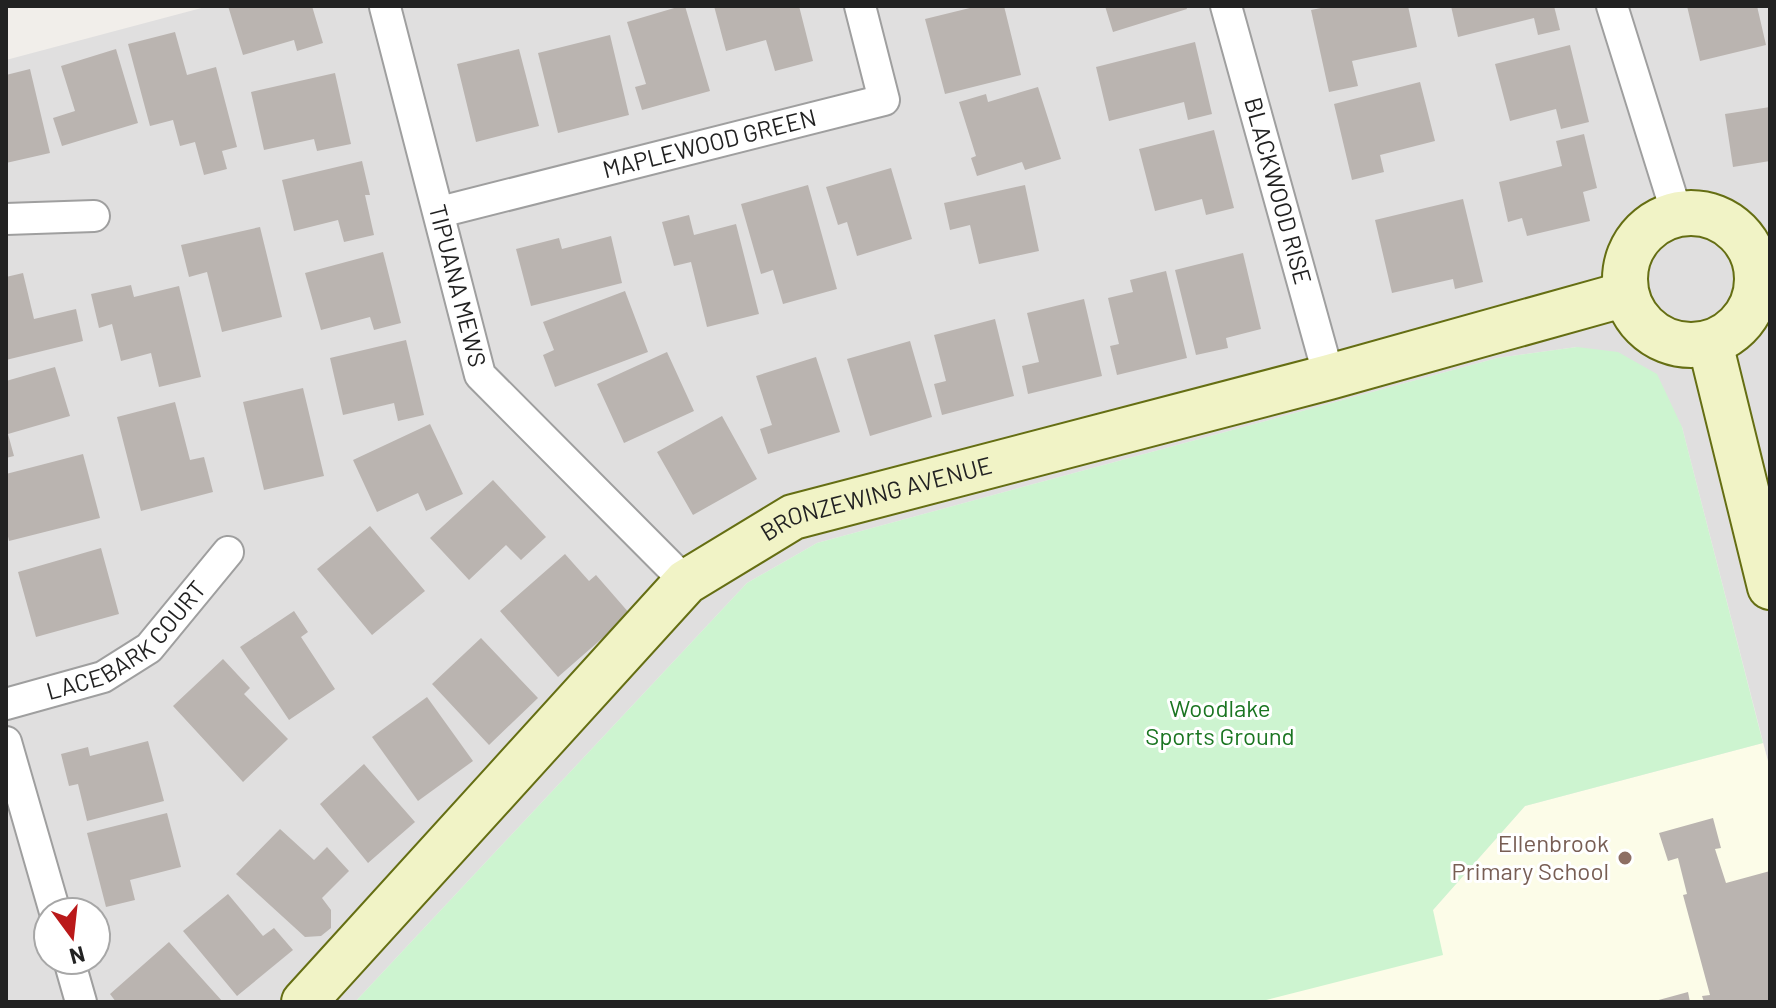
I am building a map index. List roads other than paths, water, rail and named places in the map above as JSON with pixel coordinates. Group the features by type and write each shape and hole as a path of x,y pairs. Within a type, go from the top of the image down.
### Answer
{"street":[{"name":"MAPLEWOOD GREEN","path":"440,212 884,100 860,6"},
{"name":"BLACKWOOD RISE","path":"1226,6 1329,377"},
{"path":"1612,6 1677,214"},
{"name":"TIPUANA MEWS","path":"385,7 480,375 686,582"},
{"path":"1699,213 1720,219 1738,232 1764,271 1751,307 1741,323 1727,335 1710,343 1688,346 1667,341 1649,331 1634,314 1626,294 1624,273 1630,253 1641,236 1657,222 1677,214 1699,213"},
{"path":"6,219 94,216"},
{"name":"BRONZEWING AVENUE","path":"304,1002 686,582 793,517 1329,377 1626,294"},
{"path":"1710,343 1770,587"},
{"name":"LACEBARK COURT","path":"6,704 103,677 149,648 228,552"},
{"path":"6,742 50,896"},
{"path":"74,976 81,1002"}],"place":[{"name":"Ellenbrook Primary School","path":"1625,858"}],"park label":[{"name":"Woodlake Sports Ground","path":"1220,723"}]}
